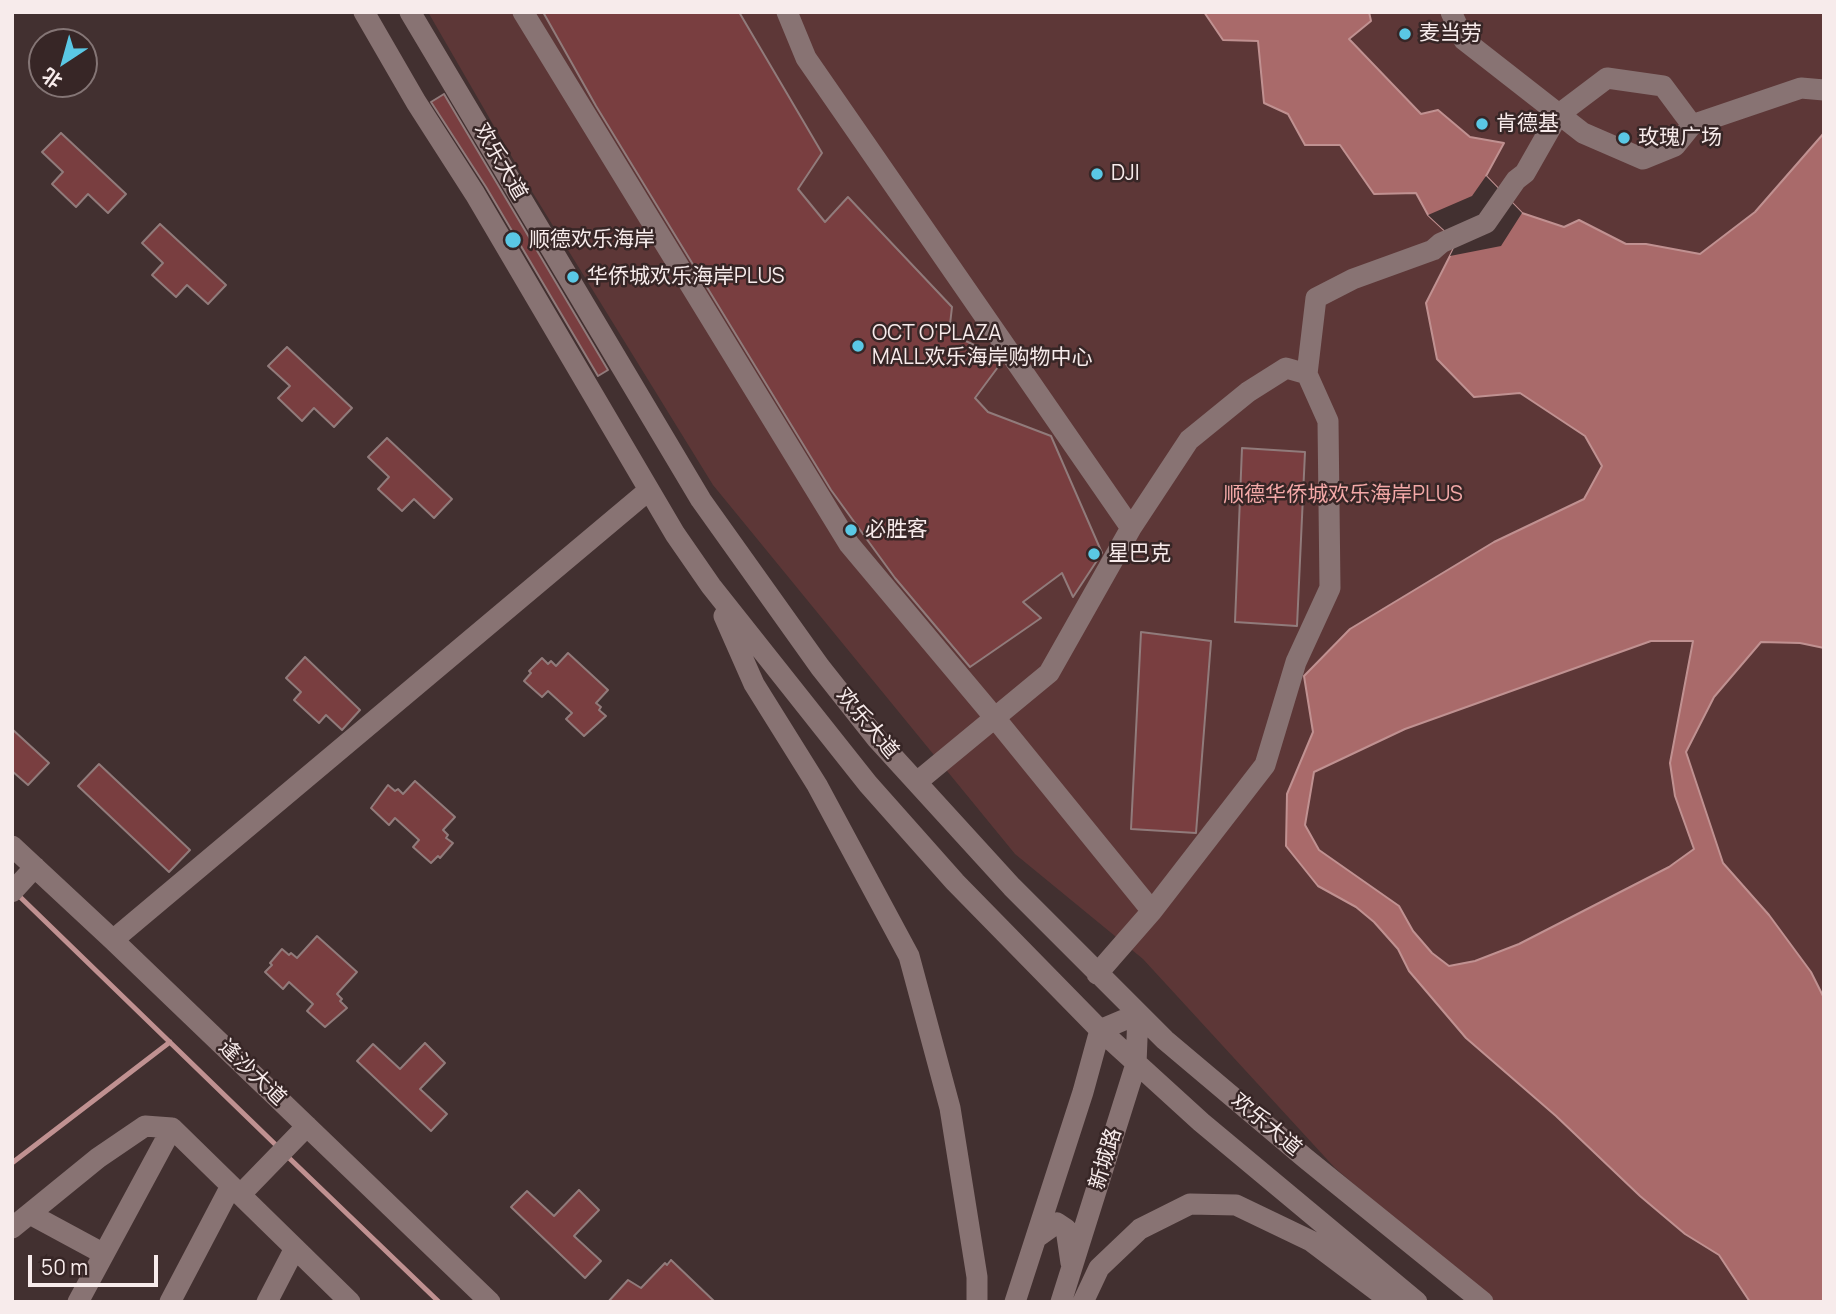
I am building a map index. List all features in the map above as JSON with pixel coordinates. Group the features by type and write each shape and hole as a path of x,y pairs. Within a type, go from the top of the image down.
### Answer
{"street":[{"name":"欢乐大道","path":"364,12 416,102 475,194 649,490 711,586 868,784 995,924 1136,1064 1417,1302"},
{"name":"欢乐大道","path":"410,12 701,500 820,667 877,739 1023,897 1138,1014 1293,1147 1483,1302"},
{"path":"523,12 849,544 1152,911"},
{"path":"787,12 806,58 1131,528"},
{"path":"1451,12 1464,40 1558,115 1583,133 1643,159 1675,146 1692,125 1801,88 1824,90"},
{"path":"1097,974 1152,911 1265,765 1296,662 1330,588 1328,421 1307,374 1316,298 1353,279 1433,250 1441,243 1486,223 1516,180 1525,173 1558,115 1607,78 1663,86 1692,125"},
{"path":"916,782 1049,673 1131,528 1189,440 1248,392 1286,368 1307,374"},
{"path":"113,940 649,490"},
{"path":"711,586 754,684 817,785 909,956 950,1108 977,1277 977,1302"},
{"name":"逢沙大道","path":"12,846 25,879 113,940 302,1131 490,1302"},
{"path":"995,924 1023,897"},
{"path":"1100,1030 1138,1014"},
{"name":"新城路","path":"1061,1302 1136,1064 1138,1014"},
{"name":"新城路","path":"1015,1302 1083,1092 1100,1030"},
{"path":"12,1228 98,1158 145,1126 172,1128 350,1302"},
{"path":"78,1302 172,1128"},
{"path":"170,1302 236,1190 261,1173 302,1131"},
{"path":"1270,1179 1293,1147"},
{"path":"1083,1302 1099,1269 1140,1229 1190,1204 1236,1205 1311,1241 1392,1302"},
{"path":"30,1214 104,1254"},
{"path":"1036,1238 1057,1223 1066,1229 1072,1269"},
{"path":"267,1302 295,1248"}],"green space":[{"name":"顺德华侨城欢乐海岸PLUS","path":"428,12 1824,12 1824,1302 1492,1302 1335,1168 1143,959 1015,854 713,485 531,190"}],"shaded area":[{"path":"1204,12 1369,12 1371,21 1349,39 1421,114 1438,110 1470,137 1504,143 1486,176 1522,213 1564,227 1579,220 1626,244 1646,244 1700,254 1755,212 1824,133 1824,648 1800,643 1761,642 1714,697 1686,752 1723,863 1769,915 1811,972 1824,998 1824,1302 1750,1302 1719,1255 1685,1234 1640,1196 1556,1116 1466,1038 1409,971 1398,949 1374,922 1356,907 1318,886 1286,846 1287,794 1313,732 1304,676 1350,629 1494,542 1584,499 1602,466 1585,436 1520,393 1474,397 1437,359 1426,303 1457,242 1428,215 1416,193 1374,194 1340,145 1305,145 1288,114 1264,103 1258,41 1223,40","holes":["1651,641 1693,641 1670,763 1675,796 1694,849 1669,867 1519,944 1475,961 1449,966 1432,953 1413,931 1399,906 1319,850 1305,825 1314,772 1405,729"]}],"pier":[{"path":"1486,176 1522,213 1501,246 1450,256 1457,242 1428,215 1472,196"}],"building":[{"name":"OCT O'PLAZA MALL欢乐海岸购物中心","path":"543,12 739,12 822,153 798,189 825,222 848,197 952,307 949,333 995,355 1001,363 975,398 988,412 1051,436 1102,553 1073,597 1062,573 1023,602 1041,618 970,667 895,578 831,490 596,106"},
{"path":"444,94 608,370 598,376 486,187 431,102"},
{"path":"61,133 126,194 108,213 88,194 76,207 52,184 63,172 42,152"},
{"path":"160,224 226,285 208,304 187,285 176,297 152,275 163,263 142,243"},
{"path":"287,347 352,408 334,427 314,408 302,421 278,398 290,386 268,366"},
{"path":"387,438 452,499 434,518 414,499 402,511 378,489 389,477 368,457"},
{"path":"1242,448 1305,452 1297,626 1235,622"},
{"path":"1141,632 1211,641 1196,833 1131,829"},
{"path":"568,653 608,690 596,703 606,716 584,736 566,719 572,713 548,691 542,697 524,681 531,673 529,671 542,658 548,664 551,661 556,666"},
{"path":"305,657 360,710 342,730 326,715 319,723 294,700 301,692 286,678"},
{"path":"12,729 49,763 28,785 12,771"},
{"path":"99,764 190,850 169,872 78,786"},
{"path":"415,781 455,817 443,830 448,835 446,838 453,843 440,858 438,856 431,863 413,847 419,840 395,818 389,825 371,808 388,785 403,794"},
{"path":"317,936 357,972 337,994 347,1008 325,1027 307,1011 313,1004 289,982 283,989 265,972 282,949 297,958"},
{"path":"425,1043 445,1063 420,1089 447,1114 431,1131 357,1061 373,1044 400,1069"},
{"path":"579,1190 599,1210 574,1236 601,1261 585,1278 511,1207 527,1191 554,1216"},
{"path":"671,1260 715,1302 608,1302 628,1280 641,1288"}],"waterway":[{"path":"16,893 280,1149"},
{"path":"12,1163 170,1042"},
{"path":"287,1156 439,1302"}],"place":[{"name":"麦当劳","path":"1405,34"},
{"name":"肯德基","path":"1482,124"},
{"name":"玫瑰广场","path":"1624,138"},
{"name":"DJI","path":"1097,174"},
{"name":"顺德欢乐海岸","path":"513,240"},
{"name":"华侨城欢乐海岸PLUS","path":"573,277"},
{"name":"OCT O'PLAZA MALL欢乐海岸购物中心","path":"858,346"},
{"name":"必胜客","path":"851,530"},
{"name":"星巴克","path":"1094,554"}]}
